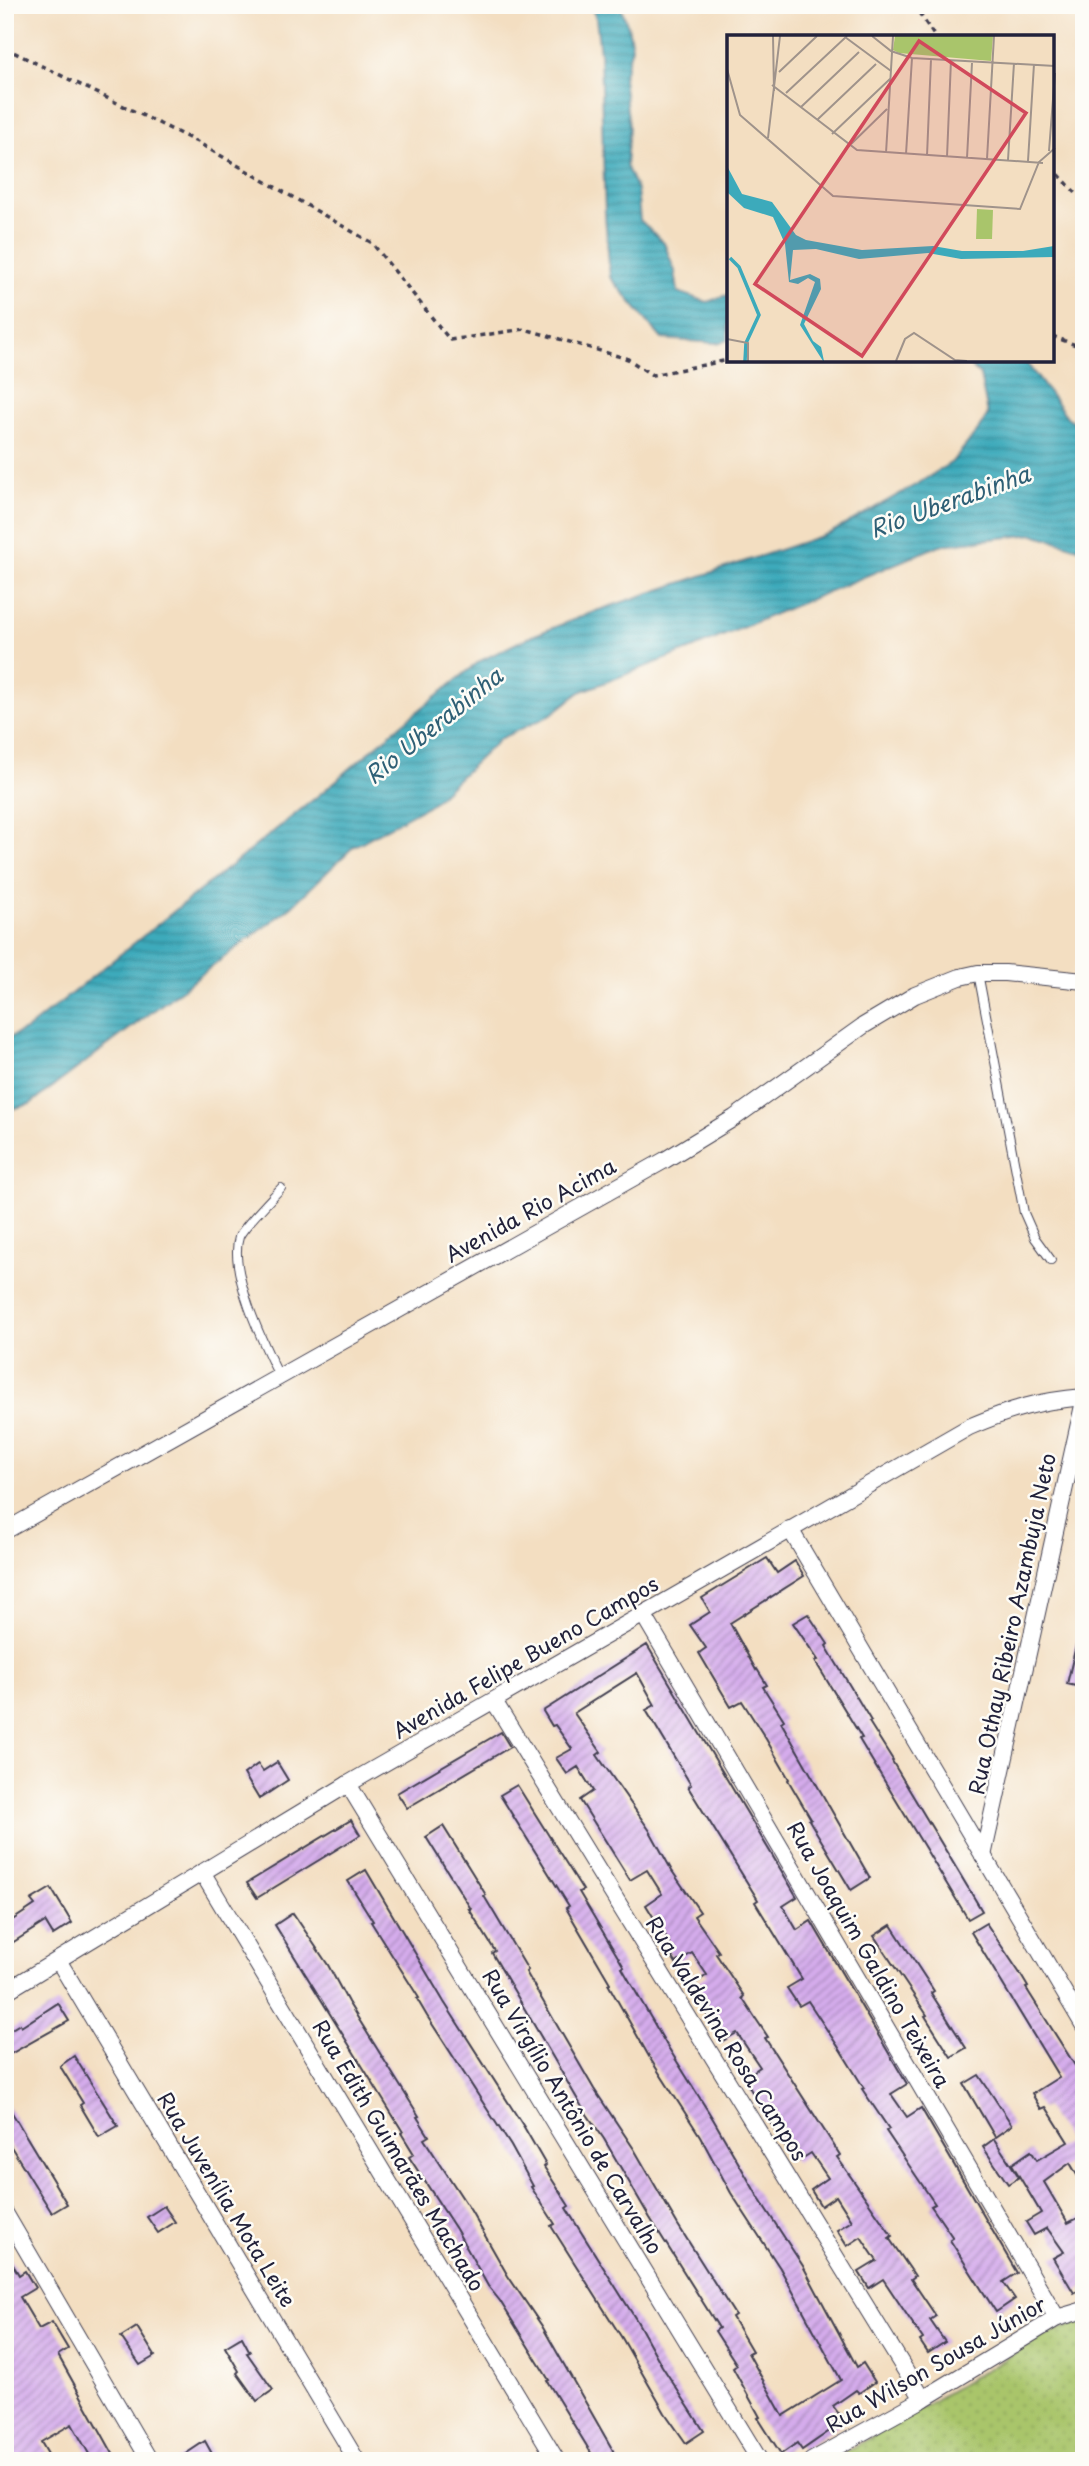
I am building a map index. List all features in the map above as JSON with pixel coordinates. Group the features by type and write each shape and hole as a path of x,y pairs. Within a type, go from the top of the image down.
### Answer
{"street":[{"name":"Avenida Rio Acima","path":"5,1531 665,1160 734,1118 873,1019 915,995 960,977 978,973 1084,981"},
{"name":"Avenida Felipe Bueno Campos","path":"5,1992 348,1784 969,1427 1006,1411 1042,1401 1084,1399"},
{"name":"Rua Othay Ribeiro Azambuja Neto","path":"983,1856 1084,1399"},
{"path":"790,1529 1084,2026"},
{"name":"Rua Joaquim Galdino Teixeira","path":"643,1615 1057,2318"},
{"name":"Rua Valdevina Rosa Campos","path":"494,1701 923,2399"},
{"name":"Rua Virgílio Antônio de Carvalho","path":"348,1784 760,2461"},
{"name":"Rua Edith Guimarães Machado","path":"202,1872 557,2461"},
{"name":"Rua Juvenília Mota Leite","path":"58,1961 357,2461"},
{"path":"5,2213 150,2461"},
{"name":"Rua Wilson Sousa Júnior","path":"811,2461 923,2399 1057,2318 1084,2310"}],"lane":[{"path":"978,973 1024,1213 1035,1238 1051,1260"},
{"path":"279,1376 243,1287 237,1260 239,1236 281,1188"}],"path":[{"path":"914,5 934,35"},
{"path":"5,48 197,142 372,243 450,340 525,329 628,359 652,375 727,360"},
{"path":"1054,169 1084,202"},
{"path":"1054,337 1084,348"}],"green space":[{"path":"1084,2320 1084,2461 830,2461 1044,2336"}],"water":[{"path":"590,5 620,5 628,26 632,47 623,78 629,126 626,166 637,190 640,220 664,243 675,271 678,292 707,302 727,295 727,340 717,343 662,339 610,277 596,18"},
{"name":"Rio Uberabinha","path":"966,362 1026,362 1068,418 1084,428 1084,550 1034,534 940,545 689,650 580,692 549,716 501,738 432,803 353,847 292,906 30,1104 5,1111 5,1039 26,1030 324,791 480,661 527,638 596,611 830,533 919,483 952,462 988,414 980,375"}],"building":[{"path":"767,1558 777,1573 795,1561 804,1576 730,1623 767,1685 763,1687 784,1720 781,1722 870,1878 851,1890 742,1701 731,1707 699,1653 706,1648 690,1625 710,1612 702,1598"},
{"path":"808,1614 982,1911 968,1919 859,1739 862,1738 815,1661 818,1660 793,1623"},
{"path":"1078,1637 1084,1638 1084,1688 1067,1684"},
{"path":"647,1645 797,1897 783,1906 797,1930 811,1921 907,2084 891,2094 907,2117 921,2108 1017,2273 1003,2282 1015,2299 996,2312 950,2240 953,2238 931,2206 935,2204 886,2131 889,2129 841,2051 808,2001 799,2006 787,1988 802,1979 755,1902 758,1900 688,1787 691,1785 646,1710 655,1705 637,1673 574,1713 601,1752 597,1755 650,1831 672,1871 700,1912 694,1916 719,1952 716,1954 768,2037 765,2038 840,2155 837,2157 892,2236 889,2238 915,2276 911,2279 936,2316 930,2320 945,2342 928,2353 920,2341 923,2339 883,2279 869,2288 859,2272 877,2261 861,2237 847,2246 837,2230 852,2221 836,2196 821,2206 811,2190 828,2178 811,2153 795,2163 763,2111 744,2078 760,2067 737,2033 721,2042 712,2026 714,2025 690,1987 707,1975 692,1953 676,1963 666,1947 670,1944 646,1905 662,1894 647,1870 630,1880 580,1800 593,1791 578,1767 567,1774 556,1758 572,1749 543,1711"},
{"path":"501,1732 510,1747 407,1808 397,1793"},
{"path":"277,1762 288,1780 259,1799 244,1774 258,1764 263,1771"},
{"path":"517,1785 583,1890 579,1892 666,2044 803,2266 857,2367 863,2363 875,2382 859,2393 856,2390 833,2406 844,2421 802,2450 797,2443 781,2454 758,2418 760,2417 733,2368 737,2365 715,2331 719,2328 582,2107 492,1953 495,1951 471,1909 426,1837 443,1826 486,1895 484,1896 528,1970 526,1972 594,2089 634,2149 735,2315 732,2317 752,2351 748,2353 783,2416 841,2380 780,2268 731,2193 700,2136 651,2060 566,1908 569,1906 500,1795"},
{"path":"351,1820 360,1835 257,1898 247,1883"},
{"path":"366,1870 444,2002 524,2127 546,2165 544,2167 569,2206 566,2208 704,2431 686,2443 551,2226 555,2224 531,2187 533,2186 511,2146 427,2016 417,1999 419,1998 348,1881"},
{"path":"51,1888 72,1923 53,1935 45,1922 12,1943 5,1933 5,1925 35,1905 31,1900"},
{"path":"293,1913 328,1965 419,2116 417,2117 429,2136 424,2139 542,2326 619,2461 596,2461 547,2381 549,2380 409,2157 414,2154 401,2133 403,2132 275,1925"},
{"path":"986,1923 1076,2067 1084,2062 1084,2187 1070,2163 1044,2182 1068,2223 1084,2215 1084,2287 1074,2293 1053,2258 1064,2252 1047,2228 1034,2235 1026,2222 1041,2213 1012,2164 1031,2151 1037,2160 1068,2142 1046,2107 1041,2109 1032,2094 1059,2077 971,1932"},
{"path":"891,1925 934,1991 931,1993 966,2048 951,2057 925,2016 927,2015 874,1936"},
{"path":"58,2003 69,2021 5,2057 5,2033 20,2024 21,2027"},
{"path":"74,2056 118,2126 99,2137 80,2105 83,2103 60,2066"},
{"path":"979,2075 1012,2125 995,2137 964,2084"},
{"path":"5,2101 67,2204 52,2213 5,2137"},
{"path":"994,2139 1019,2177 1008,2184 983,2147"},
{"path":"164,2206 175,2222 158,2233 147,2217"},
{"path":"5,2251 19,2275 25,2271 35,2288 20,2297 39,2329 52,2322 68,2349 58,2355 117,2461 93,2461 72,2424 41,2442 52,2461 5,2461"},
{"path":"137,2327 155,2356 140,2365 121,2337"},
{"path":"242,2337 250,2352 247,2353 273,2390 257,2401 237,2373 239,2371 225,2347"},
{"path":"205,2441 216,2461 175,2461"}]}
